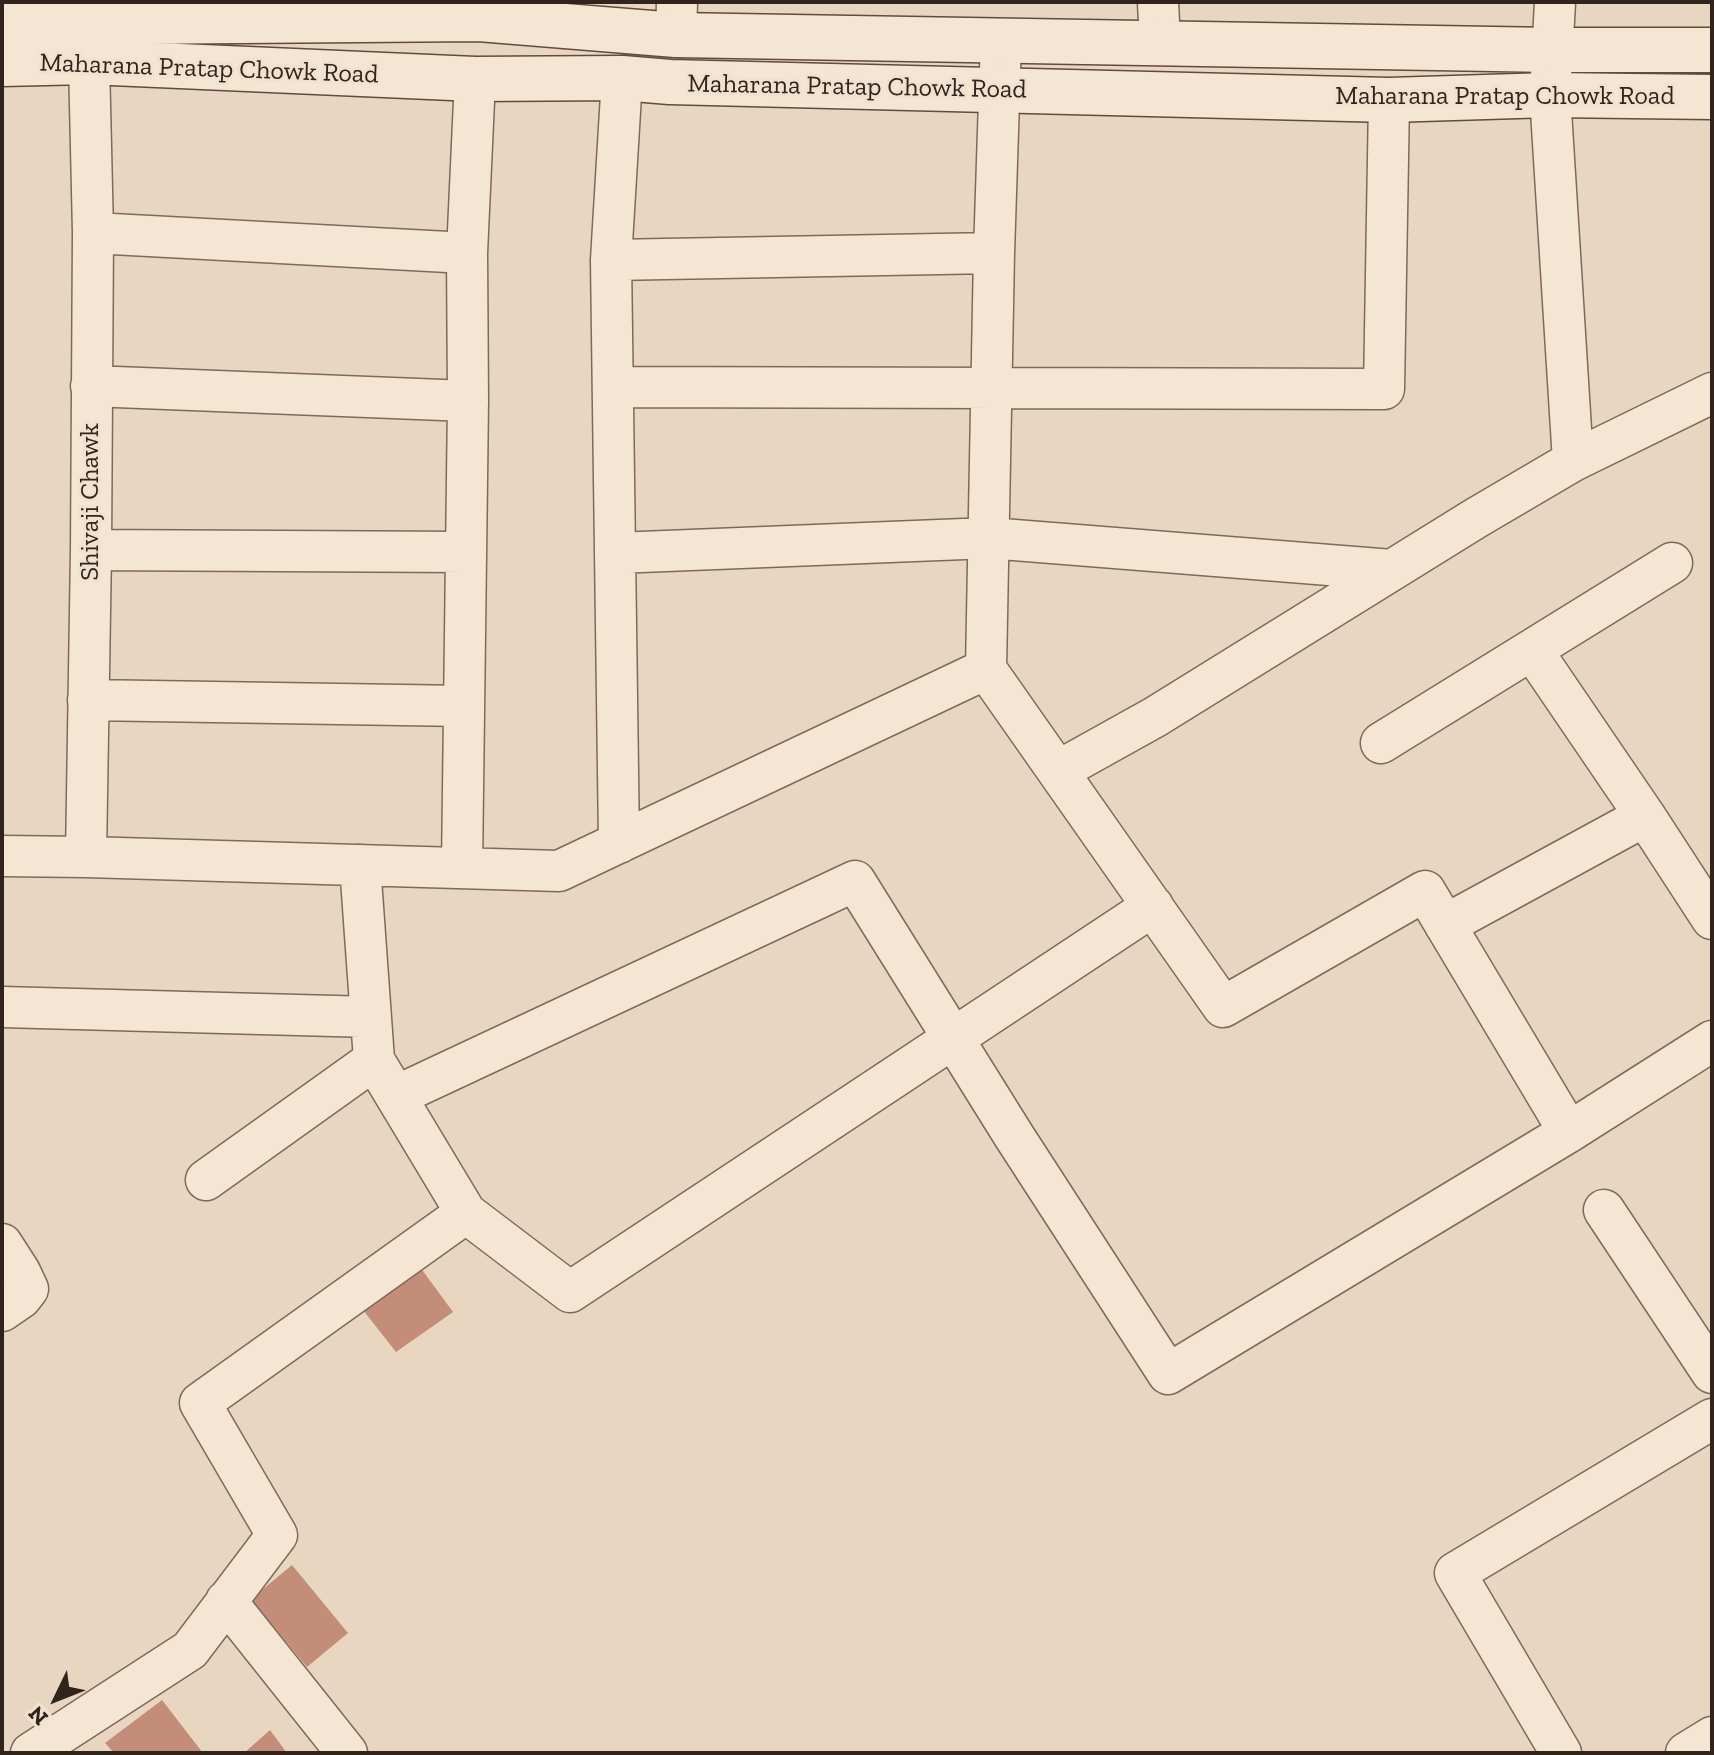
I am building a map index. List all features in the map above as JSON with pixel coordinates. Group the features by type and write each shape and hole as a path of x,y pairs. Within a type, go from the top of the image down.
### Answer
{"main road":[{"name":"Maharana Pratap Chowk Road","path":"2,23 480,10 677,18 1001,40 1159,22 1552,50 1712,50"},
{"name":"Maharana Pratap Chowk Road","path":"2,64 89,62 475,79 622,78 670,82 1389,100 1550,95 1712,97"}],"street":[{"path":"1555,2 1550,95 1573,461"},
{"path":"1001,40 986,669 1223,1007 1425,891 1569,1132"},
{"name":"Shivaji Chawk","path":"86,857 93,233 89,62"},
{"path":"619,843 611,260 622,78"},
{"path":"462,868 467,253 475,79"},
{"path":"613,387 1384,389 1389,100"},
{"path":"93,233 467,253"},
{"path":"611,260 994,253"},
{"path":"91,386 468,401"},
{"path":"1058,771 1155,717 1573,461 1712,393"},
{"path":"616,553 989,538 1392,570"},
{"path":"91,550 465,552"},
{"path":"1381,743 1672,563"},
{"path":"1532,650 1712,919"},
{"path":"2,856 559,871 986,669"},
{"path":"88,700 464,706"},
{"path":"1445,925 1645,816"},
{"path":"360,865 374,1060 466,1213 570,1292 1153,906"},
{"path":"396,1096 855,881 1168,1374 1569,1132 1712,1041"},
{"path":"2,1007 371,1017"},
{"path":"206,1180 374,1060"},
{"path":"1604,1210 1712,1373"},
{"path":"31,1753 80,1741 190,1650 277,1535 200,1403 466,1213"},
{"path":"2,1244 28,1289 2,1311"},
{"path":"1561,1753 1455,1573 1712,1419"},
{"path":"226,1601 347,1753"},
{"path":"1686,1753 1712,1737"}],"building":[{"path":"420,1267 453,1312 396,1352 363,1310"},
{"path":"292,1565 348,1633 307,1667 251,1599"},
{"path":"162,1700 203,1753 114,1753 105,1743"},
{"path":"270,1730 287,1753 244,1753"}]}
